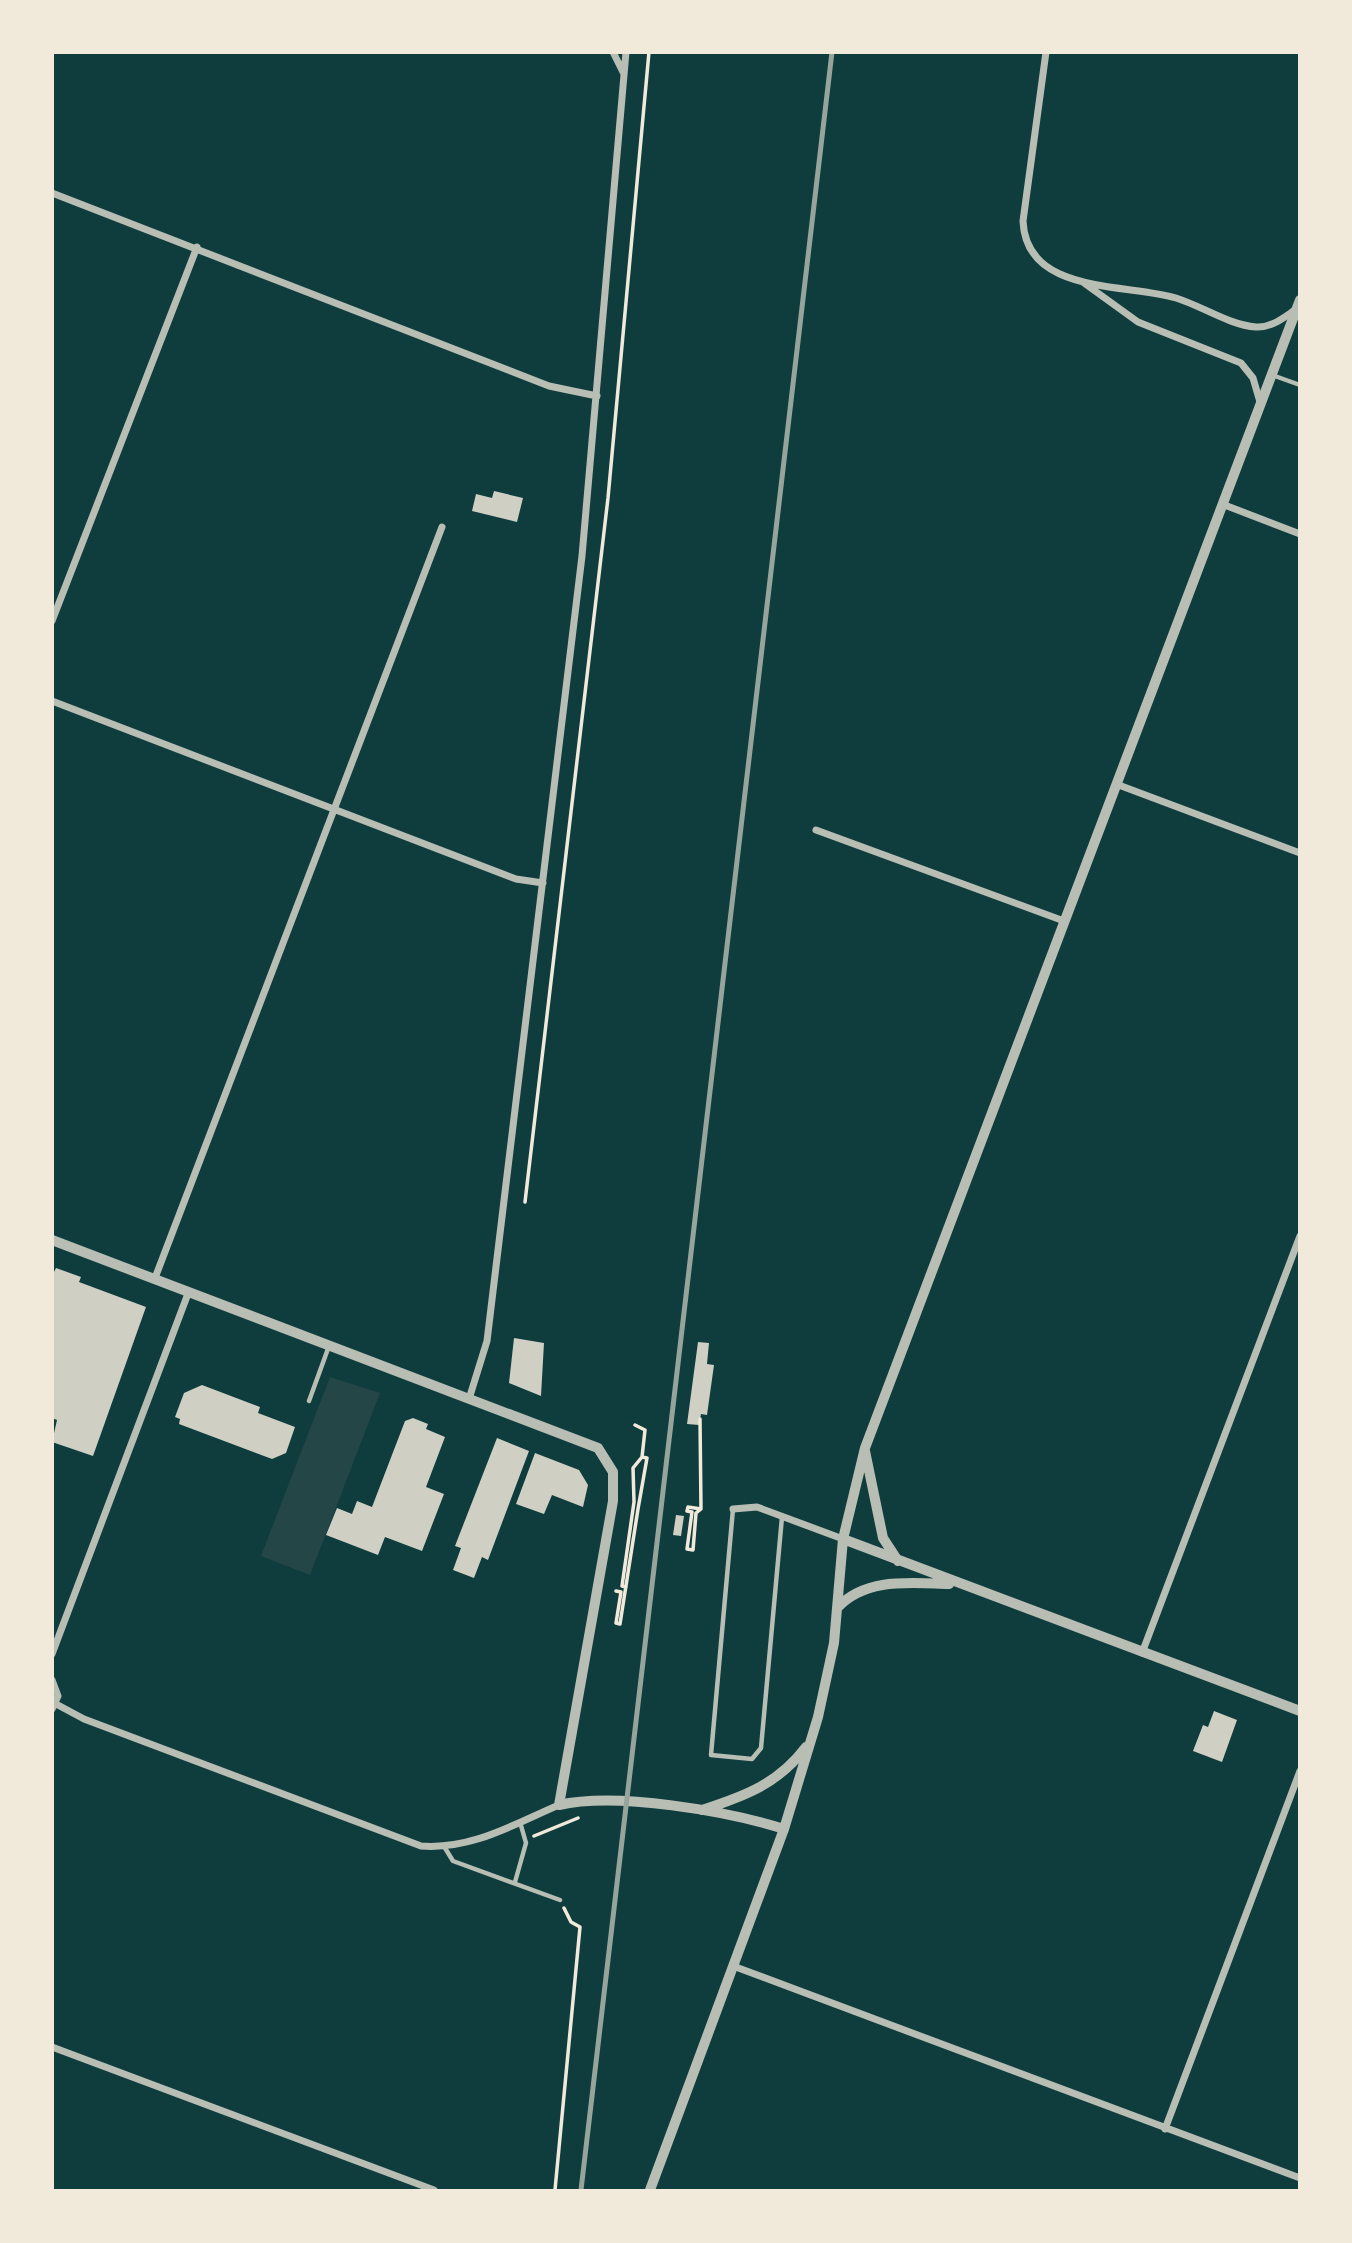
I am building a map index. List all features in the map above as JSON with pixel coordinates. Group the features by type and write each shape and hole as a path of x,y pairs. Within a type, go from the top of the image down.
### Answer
{"street":[{"path":"613,52 624,74"},
{"path":"470,1399 487,1341 582,556 626,52"},
{"path":"1046,52 1023,229 1030,248 1041,262 1056,273 1083,283 1175,297 1256,327 1273,324 1298,305"},
{"path":"52,193 197,247 549,386 597,396"},
{"path":"52,621 197,247"},
{"path":"1083,283 1138,322 1241,363 1253,378 1260,403"},
{"path":"650,2190 784,1829 824,1695 837,1608 843,1539 864,1448 1298,305"},
{"path":"1222,505 1300,534"},
{"path":"155,1278 442,527"},
{"path":"52,701 516,879 543,883"},
{"path":"1116,784 1300,853"},
{"path":"816,830 1064,920"},
{"path":"1143,1653 1300,1236"},
{"path":"52,1240 594,1445 607,1457 614,1479 613,1501 559,1805"},
{"path":"52,1654 189,1292"},
{"path":"864,1448 883,1538 898,1561"},
{"path":"733,1509 757,1507 1300,1712"},
{"path":"837,1608 853,1594 899,1582 959,1585"},
{"path":"52,1681 58,1691 54,1706 422,1846 445,1848 474,1842 559,1805 603,1799 752,1818 784,1829"},
{"path":"700,1810 750,1794 772,1782 811,1740"},
{"path":"1165,2129 1300,1772"},
{"path":"733,1966 1300,2178"},
{"path":"52,2046 434,2190"}],"lane":[{"path":"1271,374 1300,385"},
{"path":"309,1401 329,1345"},
{"path":"733,1509 711,1755 752,1759 761,1748 782,1516"},
{"path":"515,1882 526,1840 519,1821"},
{"path":"445,1848 453,1861 560,1900"}],"path":[{"path":"525,1202 608,498 649,52"},
{"path":"700,1419 701,1509"},
{"path":"626,1587 622,1586 634,1502 632,1468 642,1457 645,1430 635,1425"},
{"path":"616,1591 621,1592 616,1623 620,1624 644,1497 647,1458 642,1457"},
{"path":"688,1507 701,1509 696,1513 693,1550 687,1549 692,1512 687,1511 688,1507"},
{"path":"526,1840 580,1817"},
{"path":"555,2190 580,1927 571,1922 560,1900"}],"shaded area":[{"path":"330,1377 380,1393 310,1575 261,1556"}],"building":[{"path":"494,491 523,498 517,522 472,511 476,494 492,498"},
{"path":"56,1268 81,1277 79,1282 146,1307 93,1456 52,1442 57,1420 52,1418 52,1276"},
{"path":"514,1338 544,1343 541,1396 509,1383"},
{"path":"698,1342 709,1343 707,1364 714,1365 707,1415 701,1414 699,1425 687,1424"},
{"path":"202,1385 260,1407 258,1413 295,1427 286,1453 272,1459 179,1424 180,1419 175,1417 184,1393"},
{"path":"413,1418 428,1424 426,1429 445,1437 426,1487 444,1494 422,1551 385,1537 378,1555 326,1535 337,1508 352,1514 357,1501 372,1507 405,1421"},
{"path":"497,1438 529,1451 488,1560 482,1557 474,1578 453,1570 461,1548 455,1546"},
{"path":"535,1453 579,1470 588,1485 583,1507 552,1495 544,1514 516,1504"},
{"path":"676,1515 684,1516 681,1536 673,1535"},
{"path":"1214,1711 1237,1720 1222,1762 1193,1751 1203,1725 1208,1727"}],"railway":[{"path":"581,2190 832,52"}]}
